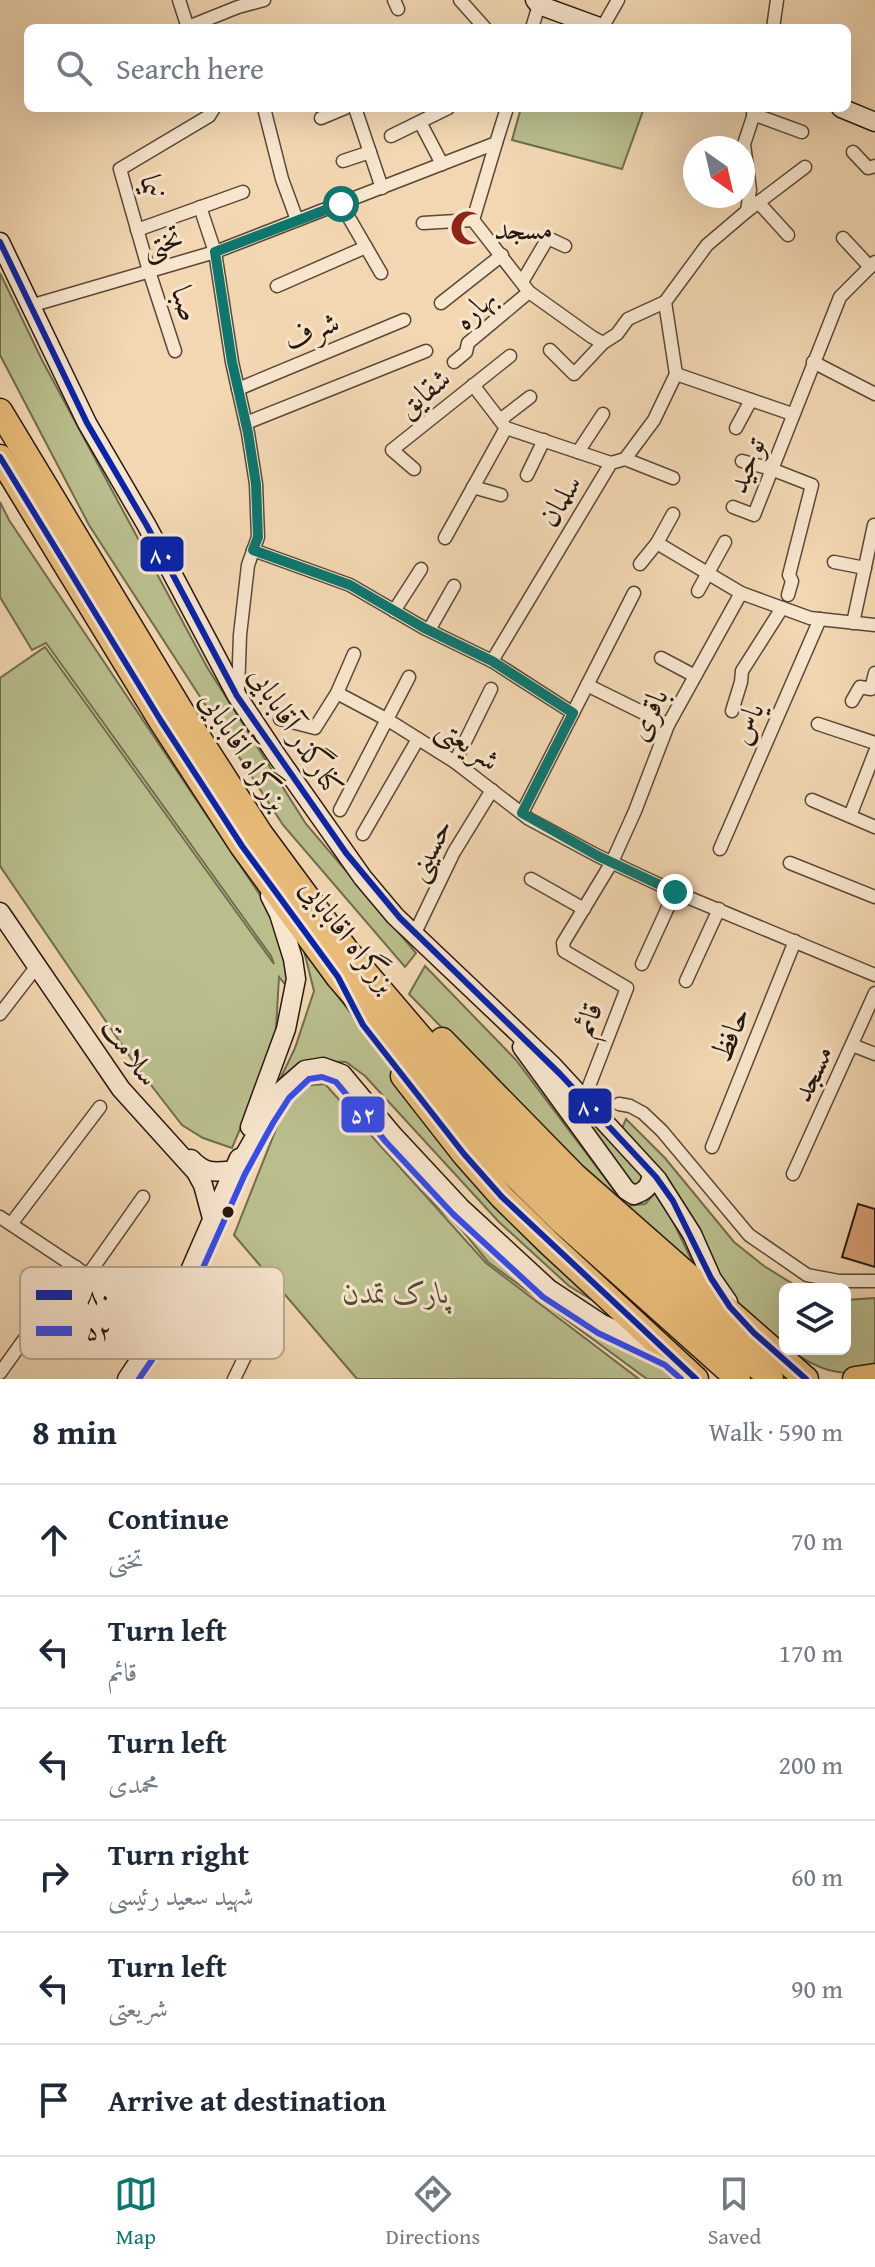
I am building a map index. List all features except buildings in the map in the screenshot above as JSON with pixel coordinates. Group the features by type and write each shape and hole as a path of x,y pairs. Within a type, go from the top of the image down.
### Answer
{"highway":[{"name":"بزرگراه آقابابایی","path":"0,411 180,709 290,874"},
{"name":"بزرگراه اقابابایی","path":"0,457 161,721 246,851 338,977 474,1135 559,1219 738,1379"},
{"path":"290,874 390,989 574,1175 746,1327 790,1375 829,1379"},
{"name":"بزرگراه اقابابایی","path":"290,874 347,951 491,1120 575,1202 790,1375"},
{"path":"338,977 363,1025 473,1165 550,1244 696,1379"},
{"path":"855,1379 875,1376"}],"street":[{"path":"179,0 187,24"},
{"path":"196,24 236,3 264,0"},
{"path":"460,0 481,24"},
{"path":"604,24 618,0"},
{"path":"774,24 777,0"},
{"path":"533,24 537,3 592,24"},
{"path":"851,111 874,119"},
{"name":"نیما","path":"149,271 120,169 211,112"},
{"path":"265,112 281,177 297,220"},
{"path":"321,118 335,112"},
{"path":"356,112 382,188"},
{"path":"391,136 440,112"},
{"path":"473,220 503,112"},
{"path":"747,211 750,190 744,144 754,112"},
{"path":"756,112 802,132"},
{"path":"420,122 442,164"},
{"name":"تختی","path":"30,306 215,252 496,143"},
{"path":"343,161 370,152"},
{"path":"853,152 868,168 875,166"},
{"path":"550,350 574,374 603,343 617,334 628,319 665,302 707,245 805,167"},
{"path":"137,230 243,192"},
{"path":"758,202 788,235"},
{"path":"341,204 381,273"},
{"path":"200,207 215,252 256,484 258,537 248,565 237,696"},
{"path":"423,223 473,220"},
{"path":"473,220 526,287 603,343"},
{"name":"بهاره","path":"454,362 466,352 468,343 526,287 548,238 565,246"},
{"path":"843,238 872,265"},
{"name":"کنارگذر آقابابایی","path":"0,242 87,423 147,526 237,696 356,868 414,935 584,1099 652,1174 692,1234 712,1279 746,1327"},
{"path":"277,286 366,247"},
{"path":"441,303 502,255"},
{"name":"توحید","path":"733,507 754,515 840,297 872,265"},
{"name":"صبا","path":"149,271 175,351"},
{"path":"665,302 676,374 654,420 625,459 673,478"},
{"name":"شرف","path":"238,389 404,320"},
{"path":"246,423 426,351"},
{"name":"شقایق","path":"414,469 392,450 510,356"},
{"path":"813,362 875,394"},
{"name":"توحید","path":"676,374 792,414"},
{"path":"473,385 503,424 611,463"},
{"path":"445,538 503,424 530,397"},
{"path":"736,428 751,400"},
{"path":"578,452 603,414"},
{"path":"527,475 544,440"},
{"name":"سلمان","path":"492,661 611,463 625,459"},
{"path":"742,461 812,485 789,575 792,581 788,595"},
{"path":"473,487 501,495"},
{"path":"640,564 657,543 673,514"},
{"path":"853,623 874,525"},
{"path":"698,591 725,542"},
{"path":"657,543 741,593 810,618 875,625"},
{"path":"253,550 350,585 492,661 573,713"},
{"path":"834,562 865,568"},
{"path":"394,611 421,569"},
{"path":"429,630 454,586"},
{"path":"522,813 634,593"},
{"name":"باقری","path":"612,862 668,725 741,593"},
{"path":"732,711 742,671 782,608"},
{"name":"یاس","path":"720,849 820,619"},
{"path":"280,719 315,728 337,693 354,654"},
{"path":"661,658 695,676"},
{"path":"852,701 860,687 871,689 875,673"},
{"path":"340,810 409,677"},
{"path":"587,685 668,725"},
{"path":"455,762 491,689"},
{"name":"شریعتی","path":"337,693 388,720 455,762 522,813 612,862 675,892 875,975"},
{"path":"818,724 875,743"},
{"path":"363,834 418,739"},
{"path":"850,816 875,752"},
{"name":"حسینی","path":"414,935 454,852 492,790"},
{"path":"812,800 875,827"},
{"path":"192,1267 236,1170 286,1029 296,979 279,914 246,851"},
{"path":"531,879 584,909 612,862"},
{"path":"790,863 875,897"},
{"path":"642,964 675,892"},
{"name":"سلامت","path":"0,902 125,1086 200,1168 213,1172 236,1170"},
{"name":"قائم","path":"584,909 563,943 564,951 627,988 584,1099"},
{"path":"686,981 719,909"},
{"name":"سلامت","path":"0,912 121,1089 196,1172 203,1185 213,1222"},
{"name":"حافظ","path":"712,1147 795,941"},
{"path":"0,1014 37,966"},
{"name":"مسجد","path":"793,1174 875,993"},
{"path":"501,1017 626,1190 634,1195 645,1191 651,1183 652,1174"},
{"path":"852,1045 875,1054"},
{"path":"236,1170 281,1091 305,1070 323,1067 342,1074 460,1207 549,1289 602,1324 670,1357"},
{"path":"619,1104 643,1113 662,1131 749,1235 807,1275 839,1281 875,1281"},
{"path":"76,1267 5,1220 100,1107"},
{"path":"94,1267 143,1197"},
{"path":"0,1373 20,1345"},
{"path":"127,1379 141,1359"},
{"path":"234,1379 244,1359"}],"green space":[{"path":"520,112 643,112 622,169 512,140"},
{"path":"0,273 42,360 207,667 306,824 416,953 405,967 283,825 89,525 0,355"},
{"path":"0,502 9,520 268,907 287,967 289,989 279,977 275,1046 232,1148 203,1138 182,1125 137,1067 0,866 0,678 45,647 274,964 46,643 32,650 0,597"},
{"path":"304,951 418,1103 620,1317 569,1286 499,1222 365,1076 346,1062 318,1061 270,1100 295,1048 314,991"},
{"path":"425,966 516,1060 626,1206 645,1204 655,1193 672,1219 700,1278 619,1209 409,994"},
{"path":"536,1057 648,1178 638,1188 631,1185"},
{"path":"334,1075 472,1222 679,1379 647,1379 488,1262 462,1230 434,1203"},
{"name":"پارک تمدن","path":"325,1084 486,1263 639,1379 357,1379 284,1294 284,1267 261,1267 234,1235 282,1114 302,1086"},
{"path":"626,1119 665,1158 734,1242 791,1283 779,1283 779,1342 754,1323 718,1279 621,1131"},
{"path":"875,1298 875,1369 840,1372 819,1367 799,1355 851,1355 851,1300"}],"transit line":[{"name":"۸۰","path":"0,242 87,423 147,526 237,696 346,853 400,918 560,1074 656,1177 673,1201 711,1278 730,1307 806,1379"},
{"name":"۸۰","path":"0,457 161,721 242,846 338,977 363,1025 464,1154 502,1197 696,1379"},
{"name":"۵۲","path":"203,1267 245,1174 273,1123 289,1098 309,1079 322,1077 336,1082 453,1214 543,1297 598,1333 665,1365 681,1379"},
{"name":"۵۲","path":"139,1379 153,1359"}],"place":[{"name":"مسجد","path":"468,228"}],"route":[{"path":"341,204 215,252 232,362 256,484 258,537 253,550 350,585 424,628 492,661 573,713 522,813 598,856 675,892"}]}
